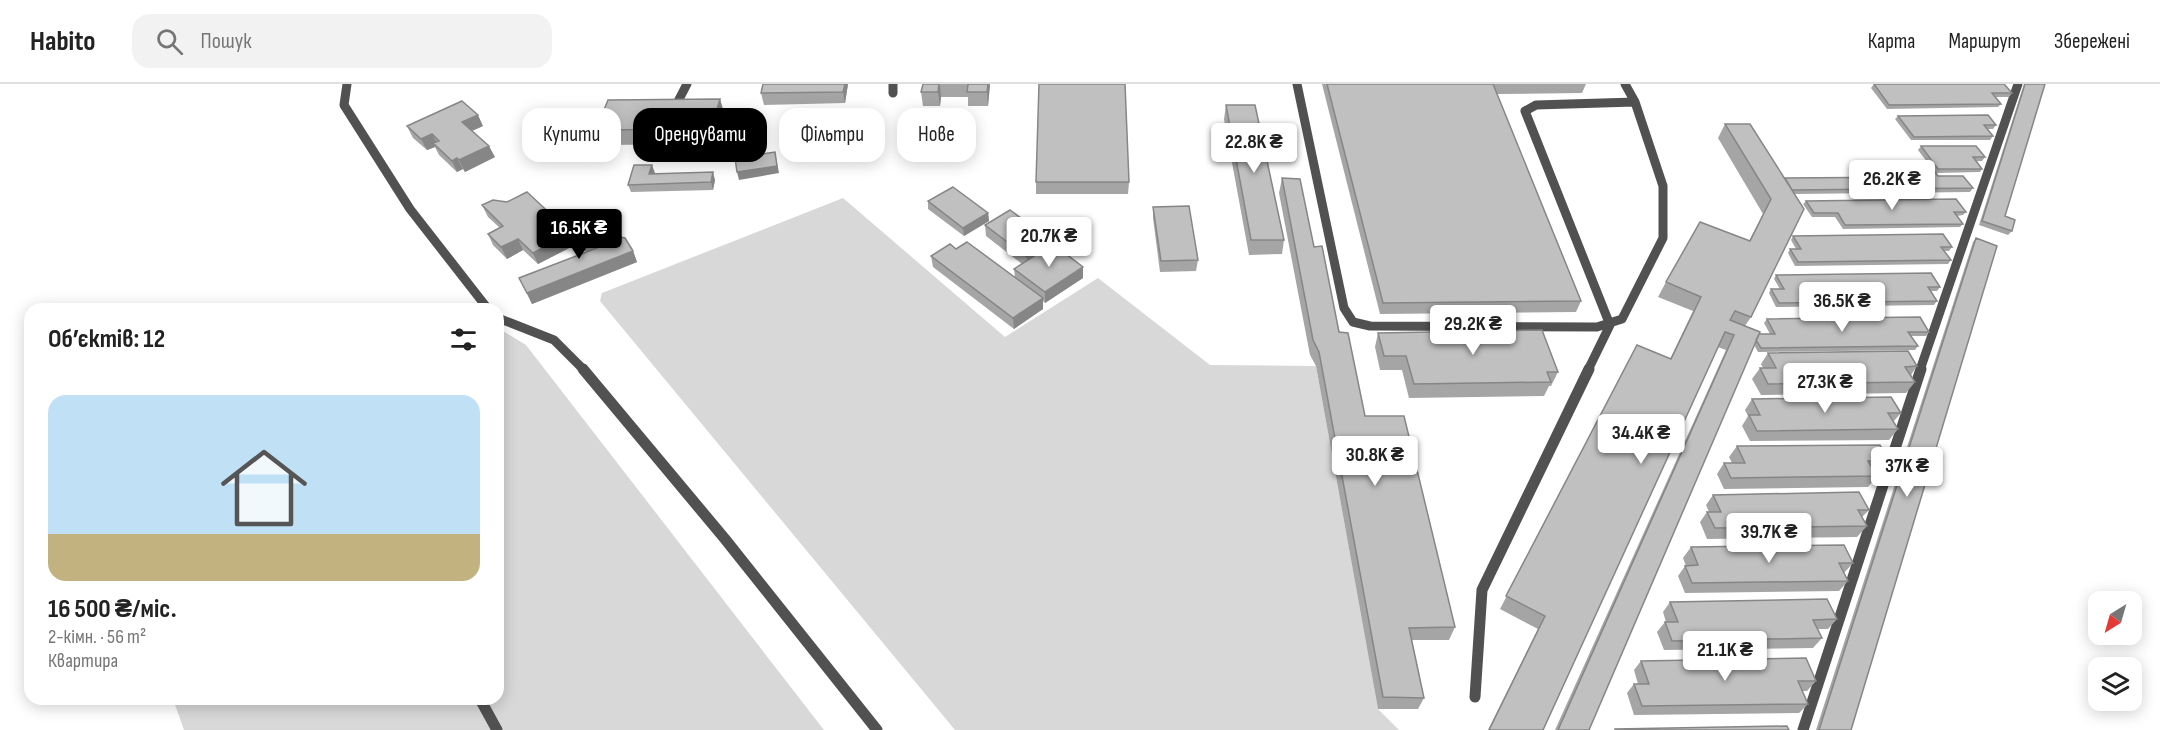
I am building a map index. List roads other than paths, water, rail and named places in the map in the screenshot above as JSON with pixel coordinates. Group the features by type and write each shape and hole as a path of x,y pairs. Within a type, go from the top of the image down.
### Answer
{"lane":[{"path":"347,84 344,105 410,209 483,303"},
{"path":"675,108 687,84"},
{"path":"1298,84 1344,308 1353,322 1382,326 1597,327 1610,325 1622,319 1664,238 1663,186 1635,102 1625,84"},
{"path":"1803,730 1925,356 2018,84"},
{"path":"1475,697 1482,590 1610,325 1525,111 1536,105 1635,102"},
{"path":"504,320 554,340 573,357 725,539 877,730"},
{"path":"483,705 497,730"}]}
